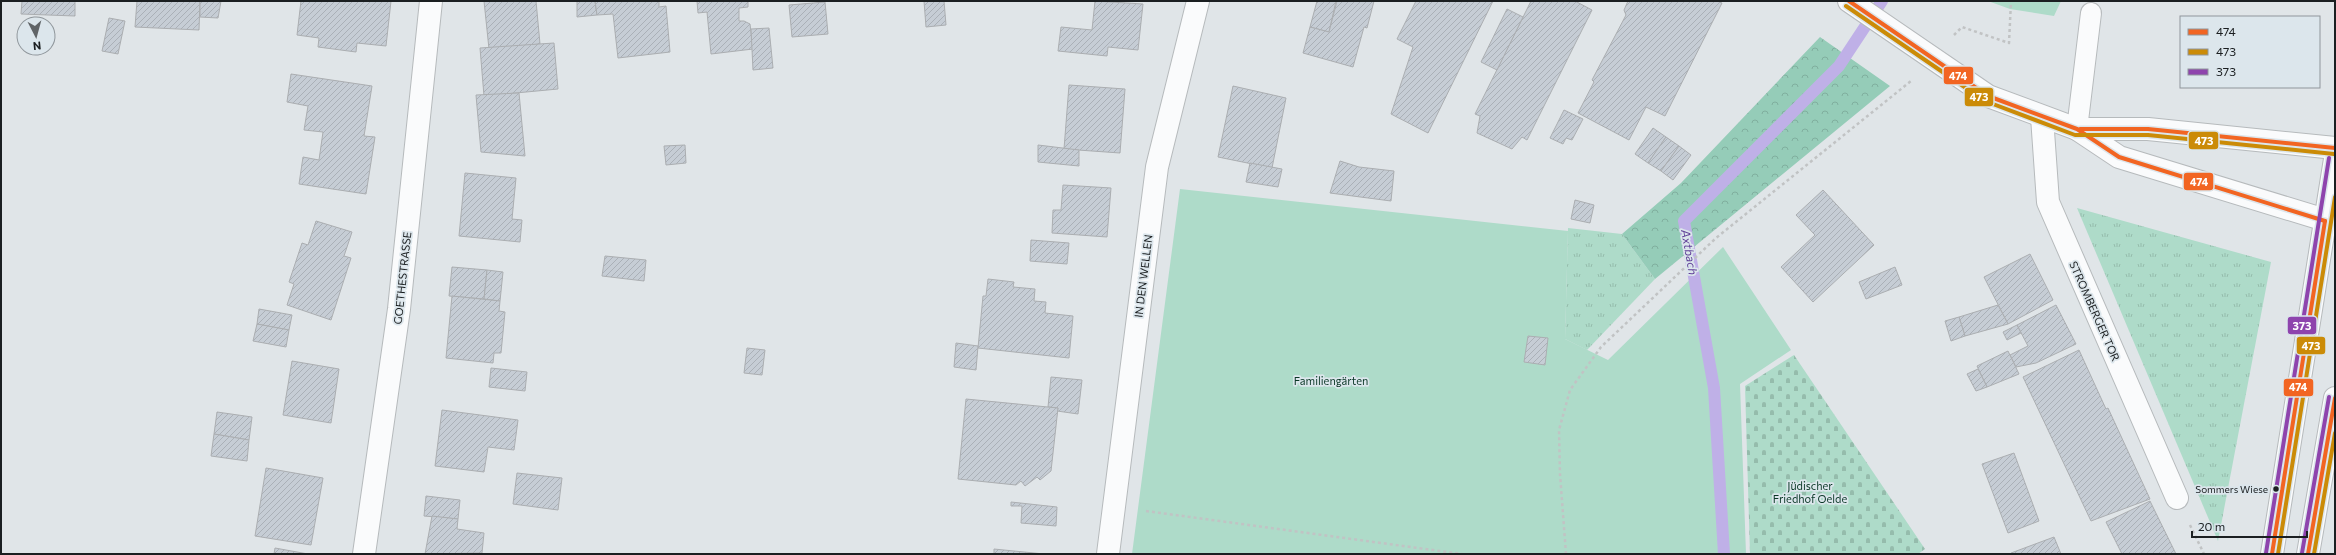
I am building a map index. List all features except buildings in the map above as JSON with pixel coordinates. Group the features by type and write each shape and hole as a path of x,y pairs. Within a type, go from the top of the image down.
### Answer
{"street":[{"name":"GOETHESTRASSE","path":"364,554 399,309 431,1"},
{"name":"IN DEN WELLEN","path":"1108,554 1157,167 1198,1"},
{"path":"1849,1 1932,60 1988,96 2077,129 2119,157 2330,222"},
{"name":"STROMBERGER TOR","path":"2042,117 2048,202 2177,498"},
{"path":"2077,129 2148,129 2335,148"},
{"path":"2272,554 2330,222 2335,159"},
{"path":"2308,554 2335,398"}],"lane":[{"path":"2077,129 2091,13"}],"path":[{"path":"1566,554 1560,474 1560,430 1570,390 1601,347 1716,238 1906,86 1932,60 1962,26 2009,43 2011,1"},
{"path":"1114,506 1462,554"}],"green space":[{"path":"1988,1 2061,1 2054,16 2010,9"},
{"path":"1820,37 1890,86 1655,279 1622,234 1681,183"},
{"name":"Familiengärten","path":"1180,189 1568,231 1565,339 1608,360 1723,247 1791,350 1740,384 1746,554 1132,554"},
{"path":"2077,208 2271,262 2218,541"},
{"path":"1568,228 1622,234 1655,279 1587,350 1565,339"},
{"name":"Jüdischer Friedhof Oelde","path":"1794,355 1925,549 1918,554 1750,554 1745,386"}],"waterway":[{"name":"Axtbach","path":"1724,554 1714,388 1684,221 1839,66 1882,1"}],"transit line":[{"name":"474","path":"1849,1 1988,96 2077,129 2119,157 2325,221"},
{"name":"473","path":"1846,6 1985,101 2075,135 2148,135 2334,154"},
{"name":"474","path":"2080,129 2148,129 2335,148"},
{"name":"373","path":"2266,553 2329,158"},
{"name":"473","path":"2278,554 2335,197"},
{"name":"474","path":"2272,554 2325,221"},
{"name":"373","path":"2302,553 2329,397"},
{"name":"474","path":"2308,554 2335,398"},
{"name":"473","path":"2314,554 2335,433"}],"place":[{"name":"Sommers Wiese","path":"2276,489"}]}
